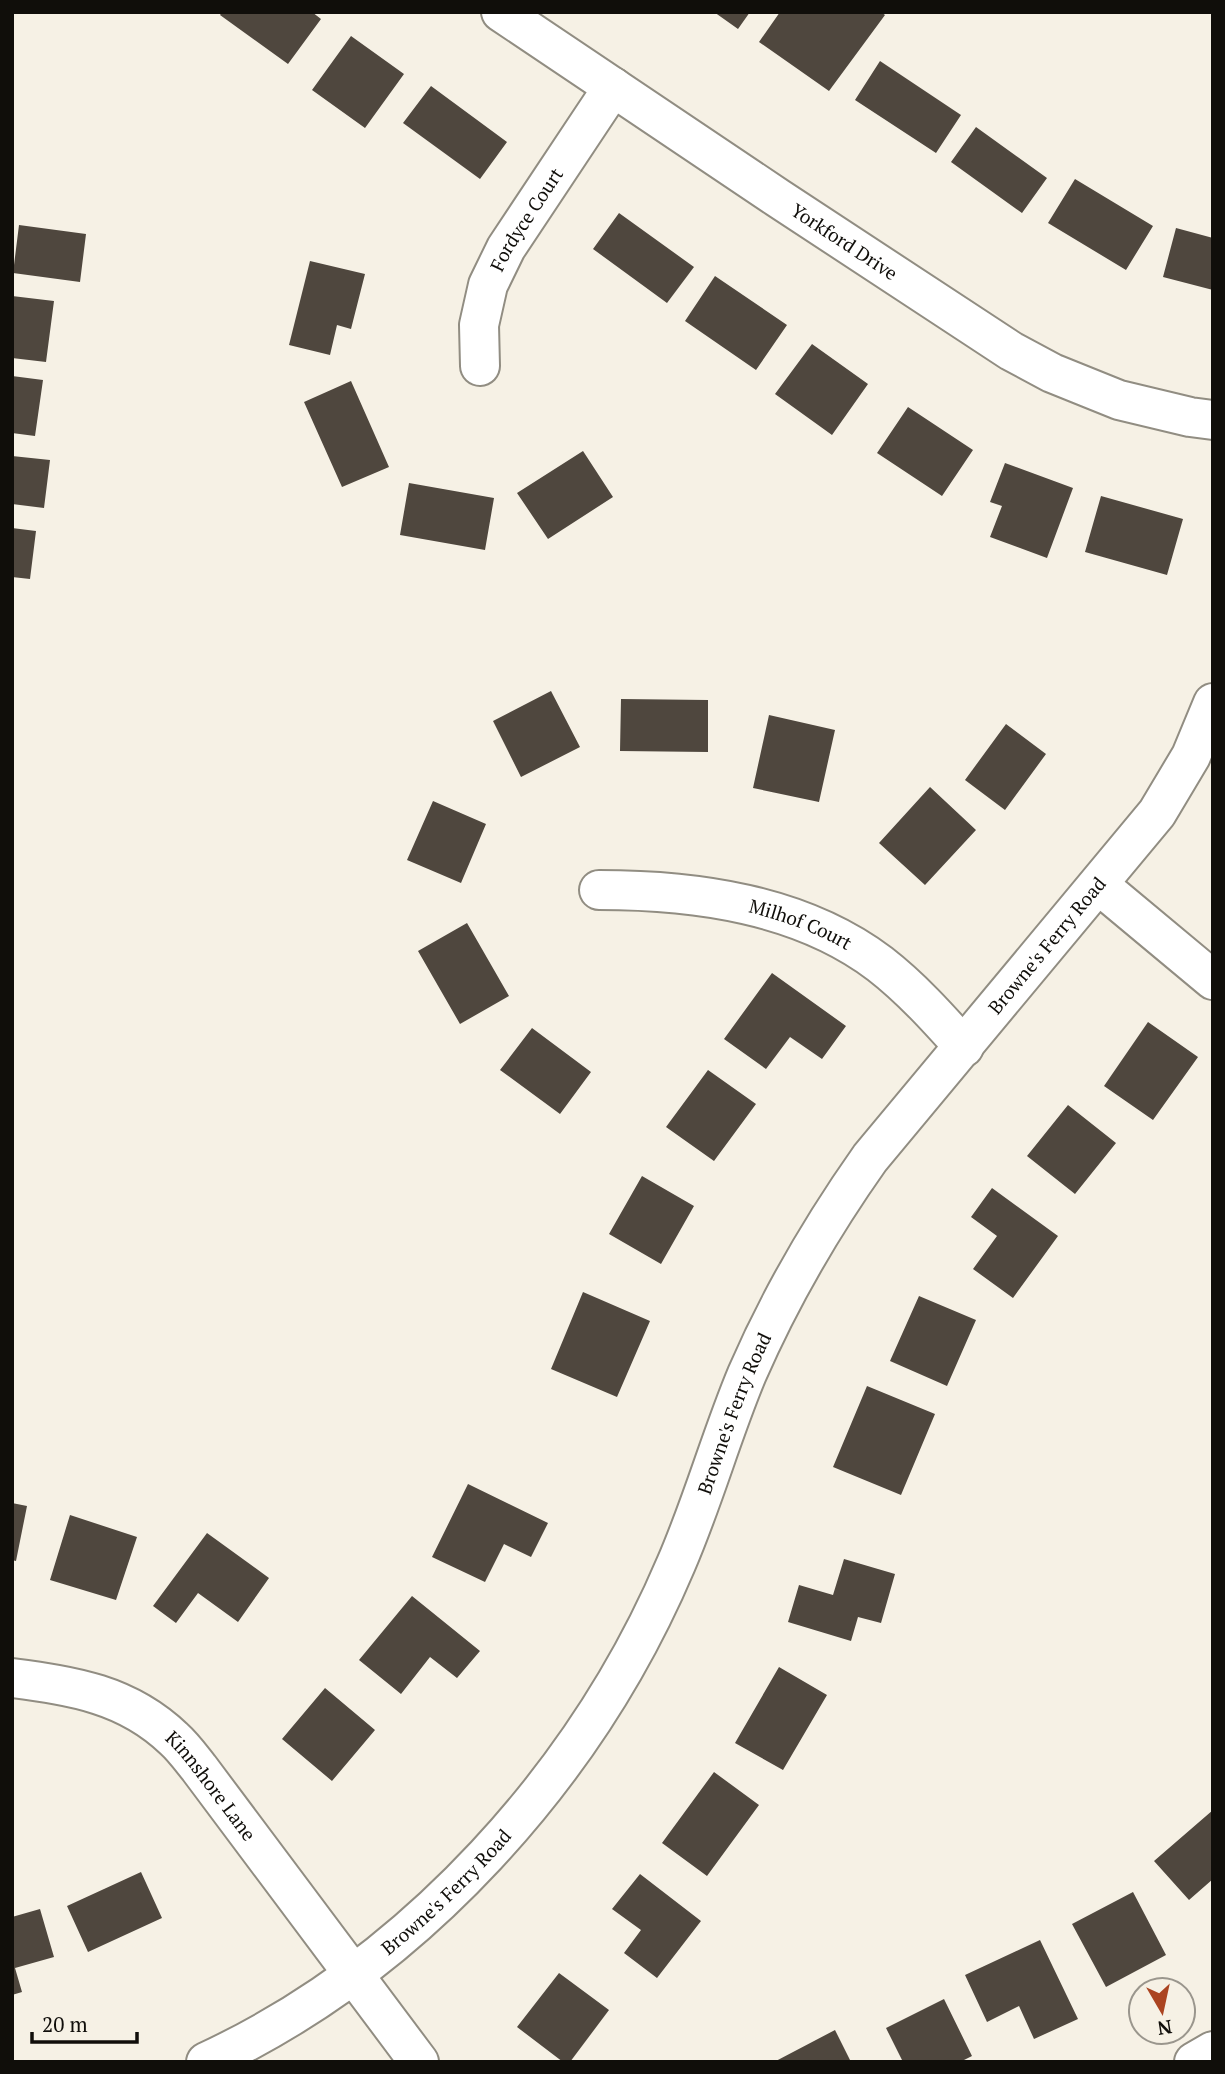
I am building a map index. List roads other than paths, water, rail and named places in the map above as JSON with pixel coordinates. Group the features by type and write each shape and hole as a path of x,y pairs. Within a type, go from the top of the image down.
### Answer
{"street":[{"name":"Yorkford Drive","path":"501,12 1011,351 1052,373 1119,400 1213,420"},
{"name":"Fordyce Court","path":"480,366 479,325 488,285 506,248 613,87"},
{"name":"Browne's Ferry Road","path":"206,2062 312,2002 421,1919 482,1860 538,1796 597,1714 640,1640 677,1563 747,1374 792,1280 846,1192 870,1158 1157,813 1191,755 1213,703"},
{"path":"1099,885 1213,980"},
{"name":"Milhof Court","path":"599,890 636,890 710,897 802,922 855,948 880,964 925,1004 964,1046"},
{"name":"Kinnshore Lane","path":"12,1678 75,1687 118,1701 138,1711 174,1738 419,2062"},
{"path":"1194,2062 1213,2051"}]}
